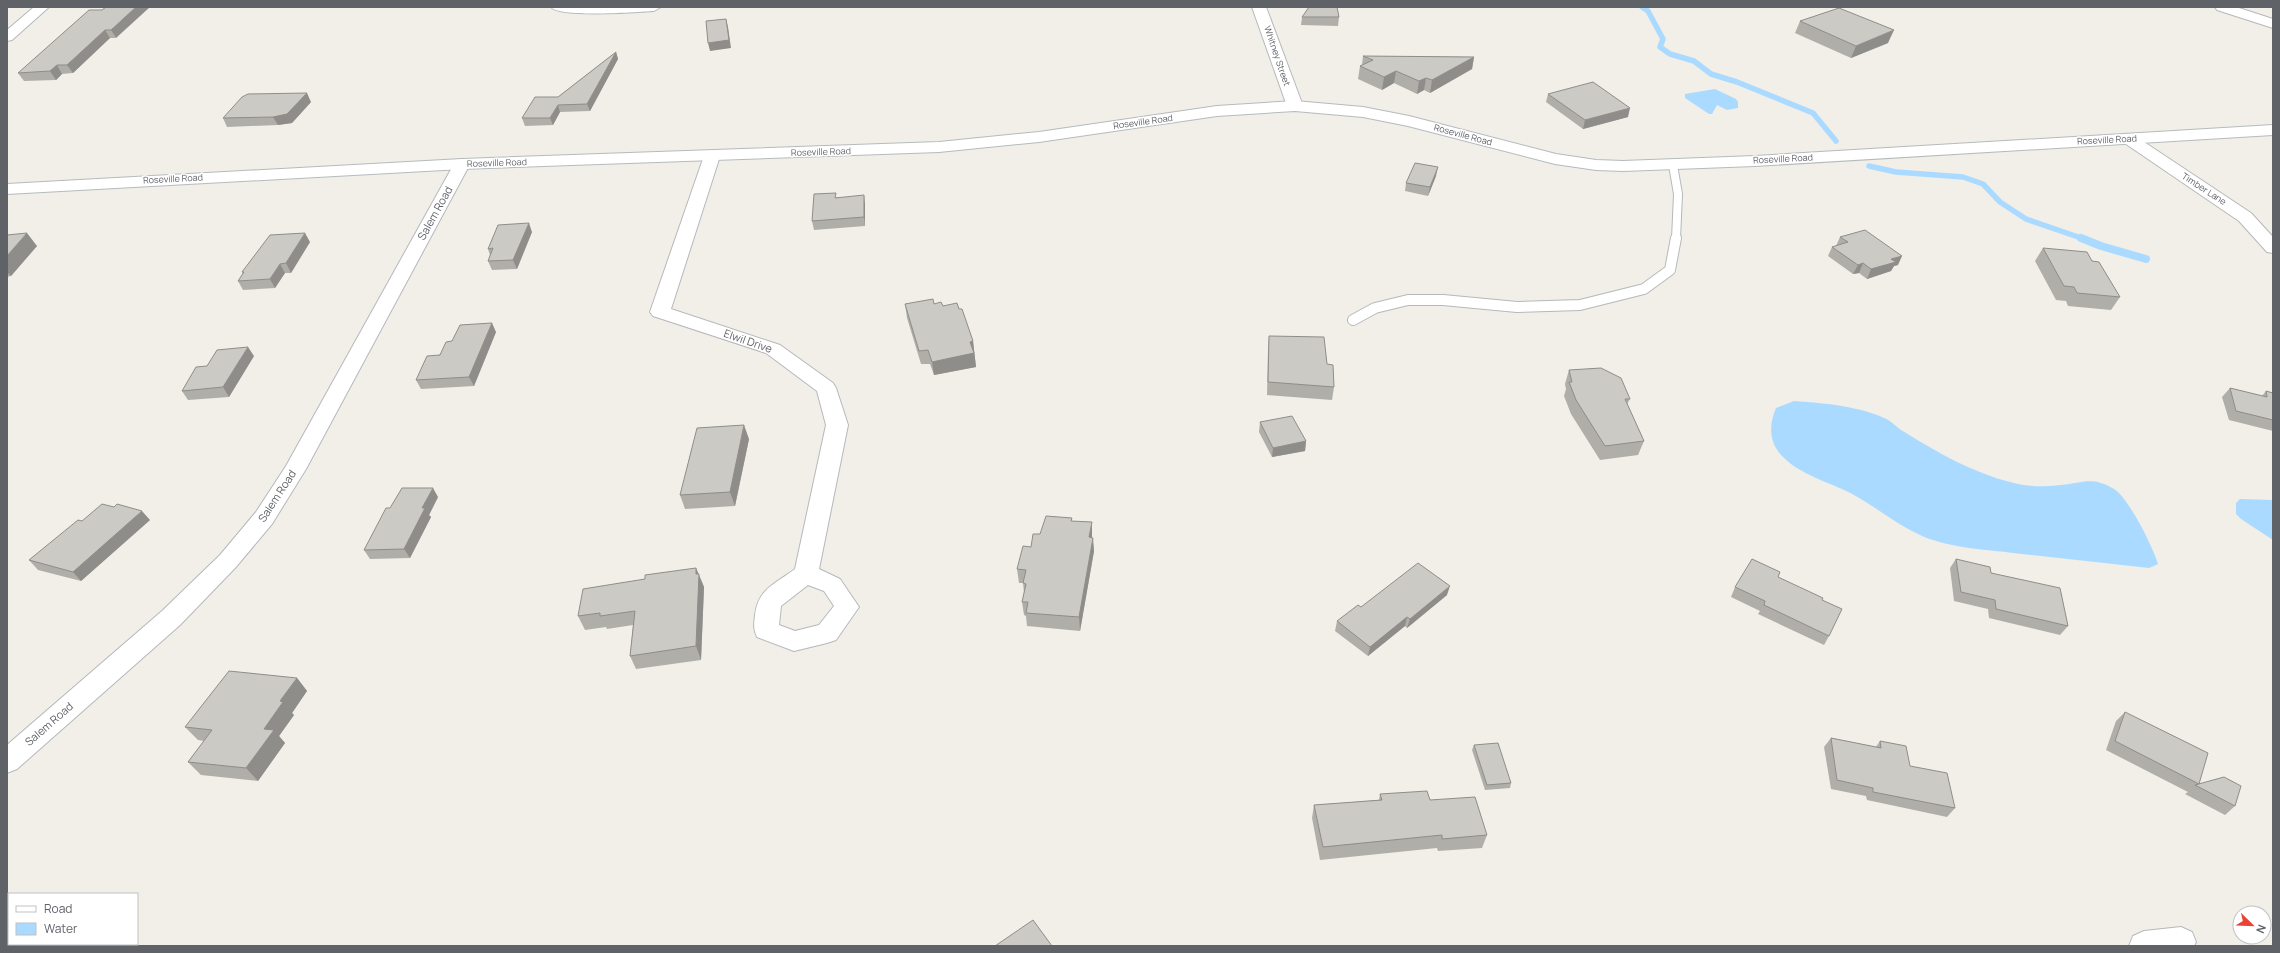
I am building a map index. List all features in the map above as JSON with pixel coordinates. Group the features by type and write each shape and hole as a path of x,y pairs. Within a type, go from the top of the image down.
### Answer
{"street":[{"path":"7,37 42,7"},
{"path":"558,7 604,10 654,7"},
{"name":"Whitney Street","path":"1259,7 1295,106"},
{"path":"2222,7 2273,24"},
{"name":"Roseville Road","path":"7,189 462,164 712,156 982,144 1217,111 1295,106 1363,112 1409,121 1555,159 1596,165 1673,165 2273,130"},
{"name":"Timber Lane","path":"2129,139 2245,217 2273,248"},
{"name":"Elwil Drive","path":"712,156 660,312 773,349 826,388 837,425 806,574"},
{"name":"Salem Road","path":"7,761 171,618 228,561 264,518 295,469 462,164"},
{"path":"2144,946 2181,942"}],"lane":[{"path":"1353,320 1375,308 1408,300 1443,300 1517,307 1580,305 1644,290 1670,270 1676,242 1678,194 1673,165"}],"water":[{"path":"1715,89 1736,99 1738,102 1738,108 1727,110 1717,105 1712,114 1709,114 1685,98 1685,94"},
{"path":"1794,401 1840,406 1874,414 1887,419 1903,431 1956,462 2010,482 2023,485 2055,486 2093,481 2106,485 2120,494 2133,512 2146,535 2158,564 2149,568 1977,549 1929,539 1899,524 1852,494 1800,470 1788,462 1778,452 1773,440 1771,425 1776,408"},
{"path":"2240,499 2273,500 2273,540 2241,519 2236,514 2236,503"}],"building":[{"path":"106,7 136,7 111,30 105,30 67,65 57,65 50,71 18,73 89,10 102,10"},
{"path":"1309,7 1337,7 1339,17 1302,17"},
{"path":"1839,8 1894,30 1856,46 1800,21"},
{"path":"726,19 729,40 708,43 706,21"},
{"path":"616,52 587,104 558,105 550,118 522,118 535,97 558,97"},
{"path":"1363,56 1474,57 1432,80 1426,78 1419,81 1396,71 1384,77 1360,66 1373,60"},
{"path":"1593,82 1630,108 1585,120 1548,94"},
{"path":"307,93 287,114 273,117 223,118 242,97 248,94"},
{"path":"1415,163 1438,167 1430,187 1406,183"},
{"path":"836,193 835,198 864,195 864,217 812,221 814,194"},
{"path":"529,223 513,260 488,261 493,248 488,249 498,225"},
{"path":"1865,230 1902,256 1891,259 1896,262 1871,269 1863,263 1858,265 1832,247 1848,242 1840,237"},
{"path":"27,233 7,256 7,235"},
{"path":"305,233 286,263 280,264 270,279 238,281 244,272 242,272 270,235"},
{"path":"2043,248 2087,252 2092,261 2099,262 2120,297 2077,293 2074,287 2064,286"},
{"path":"933,299 934,304 941,302 943,306 957,303 959,309 962,309 973,341 970,342 974,353 932,362 928,350 919,351 905,304"},
{"path":"492,323 469,377 416,380 427,356 440,355 446,342 452,341 460,325"},
{"path":"1269,336 1324,337 1327,364 1333,365 1334,387 1268,382"},
{"path":"248,347 223,387 182,391 196,367 207,366 217,350"},
{"path":"1601,368 1621,378 1630,399 1625,399 1644,441 1605,446 1576,400 1569,382 1572,382 1569,370"},
{"path":"2230,388 2267,397 2266,391 2273,393 2273,420 2236,411"},
{"path":"1292,416 1306,441 1273,448 1260,422"},
{"path":"744,425 730,492 680,495 697,428"},
{"path":"402,488 433,488 422,508 425,508 404,549 364,550 386,508 390,508"},
{"path":"102,504 114,507 117,504 142,511 73,572 29,560 78,520 82,521"},
{"path":"1046,516 1072,518 1071,521 1092,522 1089,537 1093,538 1079,617 1026,613 1028,602 1022,602 1026,584 1023,583 1026,570 1017,569 1023,546 1031,547 1033,534 1040,534"},
{"path":"1752,559 1780,572 1778,577 1823,598 1822,600 1842,609 1829,636 1764,605 1765,601 1735,587"},
{"path":"1956,559 1990,567 1991,573 2060,588 2068,626 1996,609 1995,600 1961,592"},
{"path":"1418,563 1450,586 1410,619 1407,617 1370,647 1337,621 1358,605 1361,607"},
{"path":"696,568 696,574 699,574 696,646 630,656 635,611 600,616 600,613 578,616 583,589 645,579 645,575"},
{"path":"229,671 297,678 280,701 283,702 264,729 274,730 246,768 188,762 212,730 185,727"},
{"path":"2125,712 2208,753 2199,784 2115,741"},
{"path":"1831,738 1881,748 1880,741 1906,746 1910,766 1947,773 1955,808 1873,792 1873,788 1837,780"},
{"path":"1498,743 1511,783 1487,785 1474,745"},
{"path":"2224,777 2241,786 2235,806 2195,785"},
{"path":"1427,791 1430,800 1475,797 1487,835 1442,839 1442,835 1323,847 1314,805 1382,800 1380,794"},
{"path":"1033,920 1052,946 995,946"},
{"path":"10,945 75,945 75,946"}],"waterway":[{"path":"1642,7 1648,11 1663,39 1660,47 1670,54 1694,61 1711,74 1737,82 1813,113 1836,141"},
{"path":"1869,166 1896,172 1963,177 1983,184 2000,202 2026,219 2084,239"},
{"path":"2081,238 2101,246 2146,259"}]}
